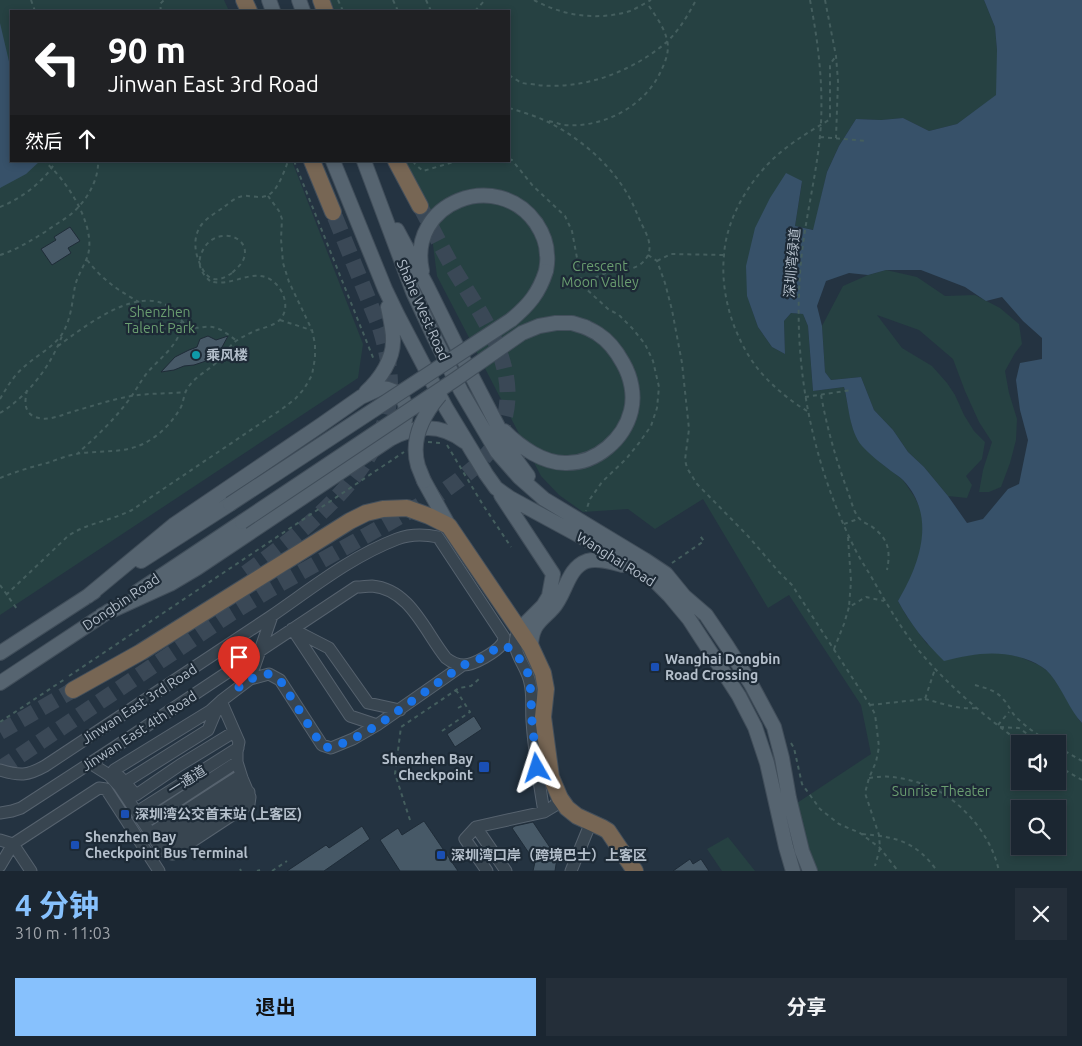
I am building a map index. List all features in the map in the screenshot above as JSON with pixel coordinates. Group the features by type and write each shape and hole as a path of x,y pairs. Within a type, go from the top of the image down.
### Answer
{"highway":[{"path":"312,162 333,212"},
{"path":"397,162 420,206"},
{"path":"246,573 73,690 141,652 350,521 366,513 384,509 407,508 429,516 448,526 519,630 524,651 543,673 546,689 543,717 551,777 560,798 567,808 577,816 608,831 635,871"}],"main road":[{"name":"Shahe West Road","path":"333,162 384,289 446,408 467,444"},
{"name":"Shahe West Road","path":"364,162 413,292 461,391 497,452"},
{"path":"372,180 514,457 544,499"},
{"name":"Dongbin Road","path":"0,653 511,320 523,310 542,284 548,256 540,230 532,218 521,208 509,201 487,196 457,201 443,209 433,219 421,245 420,258 427,286"},
{"path":"88,596 175,524 361,397 376,382 392,352 393,340 389,308 384,289"},
{"path":"448,526 424,481 418,466 416,453 421,423 429,408 441,393 456,380 522,333 556,322 572,323 599,334 610,343 619,355 631,383 631,410 626,424 618,437 606,449 594,457 581,462 556,462 530,451 505,432 492,414"},
{"name":"Dongbin Road","path":"0,683 456,380"},
{"path":"102,615 170,584 190,572 390,438 405,420 405,404 402,397 396,392 381,388 361,397"},
{"path":"390,438 408,431 428,427 448,431 467,444"},
{"name":"Wanghai Road","path":"467,444 496,488 510,498 593,543 655,581 689,619 739,696 755,727 767,764 793,871"},
{"name":"Wanghai Road","path":"497,452 518,477 544,499 666,574 684,596 706,615 751,684 774,727 793,816 802,851 810,871"},
{"path":"496,488 553,574 548,596 543,606 519,630"},
{"path":"524,651 535,628 553,608 565,590 571,574 579,566 595,560 637,569"},
{"path":"509,615 526,617 535,614"}],"street":[{"name":"Jinwan East 3rd Road","path":"0,770 12,774 23,774 33,772 45,766 352,561 399,538 416,534 438,537 504,637 500,646"},
{"name":"Jinwan East 4th Road","path":"0,813 21,808 356,587 374,586 388,590 401,598 412,608 446,658 451,662 463,665"},
{"path":"250,679 272,616"},
{"path":"292,629 329,648 368,703 400,710"},
{"path":"292,629 350,716 378,725"},
{"path":"114,770 210,711 250,679 268,674 280,680 322,746 331,748 353,739 378,725 463,665 475,662 500,646 505,646 524,651 530,680 532,721 544,812"},
{"path":"90,764 109,775 120,786 156,841 167,853 173,854 249,804 249,792 237,762 239,742 221,701"},
{"path":"125,782 208,730 221,701"},
{"path":"90,764 111,767 136,795 234,732"},
{"name":"一通道","path":"134,808 238,748"},
{"path":"144,823 237,762"},
{"path":"156,841 241,774"},
{"path":"0,866 13,844 98,788 106,789 159,871"},
{"path":"486,871 465,839 476,827 544,812 554,806 560,798"},
{"path":"571,871 591,822"},
{"path":"476,827 506,871"},
{"path":"0,840 13,844 31,871"}],"path":[{"path":"476,10 485,0"},
{"path":"534,0 561,11 596,16 615,15 632,10 651,0"},
{"path":"510,76 523,83 552,87 579,84 607,77 634,64 663,45 678,30 696,0"},
{"name":"深圳湾绿道","path":"810,0 817,36 822,101 820,137 803,242 799,330 802,372 808,412 819,456 829,487 858,554 885,601 911,640 935,669 976,708 1011,735"},
{"path":"825,0 836,56 838,81 836,138"},
{"path":"510,108 563,125 612,118 644,96 664,66 668,50 668,40 647,2"},
{"path":"808,412 792,402 776,387 759,370 746,351 735,329 728,305 724,279 724,255 729,230 739,205 751,185 767,165 786,148 830,118 830,66 836,56"},
{"path":"546,121 565,131 585,146 621,183 649,240 648,255 635,268 606,273 582,285"},
{"path":"820,137 867,141"},
{"path":"510,159 533,186 566,216 572,231 582,285 608,310 619,315 645,344"},
{"path":"0,413 16,402 41,374 51,359 71,311 78,277 87,260 90,239 78,206 66,184 45,162"},
{"path":"0,207 30,191 55,162"},
{"path":"0,255 34,239 71,214 84,200 93,184 99,168 98,162"},
{"path":"0,478 77,454 111,452 129,449 142,444 166,427 180,407 189,385 221,359 231,346 250,333 280,320 285,309 284,297 277,285 268,278 253,276 221,284 210,282 200,268 201,256 209,242 222,236 233,237 238,240 245,251 245,257 242,264 221,280 208,276 199,263 195,243 202,224 241,196 268,196 273,192 288,162"},
{"path":"294,162 374,360"},
{"path":"414,162 423,171 454,162"},
{"path":"6,595 73,533 132,510 282,409 304,389 312,375 315,344 312,330 283,263 282,219 279,210 268,196"},
{"path":"657,261 671,254 724,255"},
{"path":"648,255 657,261 665,283 682,363 689,429 685,460 687,468 697,484 748,536 792,585 874,714 879,747 865,793 879,835 880,848 874,866"},
{"path":"87,260 109,284 139,302"},
{"path":"58,346 99,316 139,302 151,301 160,301 171,308 185,324 193,328 217,328 237,341"},
{"path":"77,454 112,420 146,375 176,341 180,332 181,320"},
{"path":"280,320 312,330"},
{"path":"0,400 18,372 48,348 64,330"},
{"path":"27,390 25,401 29,413 45,419 132,396 185,392"},
{"path":"806,397 852,390"},
{"path":"821,395 834,453 859,518 878,531 885,539 889,558 887,570"},
{"path":"844,524 859,518"},
{"path":"834,649 849,607 848,533"},
{"path":"671,563 704,541 700,536"},
{"path":"0,585 17,610"},
{"path":"849,607 866,597 885,601"},
{"path":"925,698 935,669"},
{"path":"410,820 395,774 401,727 459,688 471,686 479,679"},
{"path":"975,685 997,693 1004,699 1010,711 1018,719 1040,735"},
{"path":"442,731 470,712 456,690"},
{"path":"870,705 925,698 958,708 976,708"},
{"path":"458,708 465,704"},
{"path":"999,726 1010,711"},
{"path":"999,726 1019,728 1029,735"},
{"path":"1068,754 1082,761"},
{"path":"1066,771 1082,780"},
{"path":"868,778 892,777 924,784 945,794 978,824 997,862 999,871"},
{"path":"860,833 888,836 910,844 930,861 937,871"},
{"path":"272,871 287,861"}],"green space":[{"name":"Shenzhen Talent Park","path":"0,0 224,0 229,10 10,10 10,162 292,162 363,344 358,378 0,615"},
{"name":"Crescent Moon Valley","path":"330,0 984,0 995,27 997,95 957,124 929,131 903,118 881,120 856,119 839,146 827,172 814,230 795,226 802,182 747,295 758,327 772,347 785,354 784,321 791,313 803,314 808,326 813,391 844,387 852,426 881,463 903,480 914,496 921,510 923,528 921,549 916,567 898,601 927,644 965,656 982,653 1003,653 1020,657 1039,665 1050,673 1082,723 1082,871 813,871 797,803 871,754 861,705 789,595 768,608 703,499 655,529 628,509 583,512 559,495 541,476 437,276 428,206 406,162 510,162 510,10 335,10"},
{"path":"886,270 917,277 945,296 975,295 1000,308 1019,324 1022,344 1005,371 1017,419 1016,440 1001,487 989,492 979,492 983,470 992,442 979,422 953,359 919,330 877,315 902,348 932,366 947,383 974,431 985,442 982,459 966,476 972,485 967,498 948,496 924,467 908,452 893,430 874,410 861,377 831,380 825,372 822,326 843,286 868,275"},
{"path":"728,837 755,871 722,871 707,849"}],"water":[{"path":"984,0 1082,0 1082,723 1054,680 1039,665 1020,657 998,654 977,654 944,661 919,633 898,601 913,572 922,540 920,509 913,494 903,480 872,456 858,440 854,433 844,387 813,391 808,326 803,314 791,313 784,321 785,354 772,347 758,327 747,296 746,266 755,228 770,198 786,173 802,181 795,226 813,230 827,172 839,146 856,119 881,120 903,118 929,131 957,124 996,95 997,50 995,27","holes":["886,270 921,270 965,287 986,301 1002,297 1023,321 1042,338 1042,359 1020,363 1016,380 1020,410 1028,440 1019,484 1008,489 983,519 967,523 948,496 924,467 908,452 893,430 874,410 861,377 831,380 825,372 822,326 817,306 826,281 849,273 868,275"]},
{"path":"0,23 10,66 10,162 39,162 26,174 0,188"}],"building":[{"path":"70,227 80,241 68,248 71,253 52,265 41,249 56,240 54,237"},
{"name":"乘风楼","path":"208,336 216,340 228,336 221,349 206,361 161,372 175,357 197,347 200,339"},
{"path":"474,716 482,729 455,747 447,734"},
{"path":"424,821 458,871 400,871 380,840 398,828 402,835"},
{"path":"533,822 557,858 555,871 533,871 535,862 512,828"},
{"path":"362,826 370,839 324,871 287,871 326,845 329,848"},
{"path":"690,859 693,864 701,859 709,871 673,871"}],"tunnel":[{"path":"0,769 230,614 438,495 481,461 495,444 501,433 507,399 502,359 485,320 448,259 420,206"},
{"path":"246,573 311,522 352,480 368,457 381,433 388,408 390,377 383,338 333,212"},
{"path":"0,732 73,690"}],"place":[{"name":"乘风楼","path":"196,355"},
{"name":"Wanghai Dongbin Road Crossing","path":"655,667"},
{"name":"Shenzhen Bay Checkpoint","path":"484,767"},
{"name":"深圳湾公交首末站 (上客区)","path":"125,814"},
{"name":"Shenzhen Bay Checkpoint Bus Terminal","path":"75,845"},
{"name":"深圳湾口岸（跨境巴士）上客区","path":"441,855"}],"route":[{"path":"239,687 250,679 268,674 280,680 322,746 331,748 353,739 378,725 463,665 475,662 500,646 505,646 517,655 530,680 537,768"}],"park label":[{"name":"Sunrise Theater","path":"941,791"}]}
